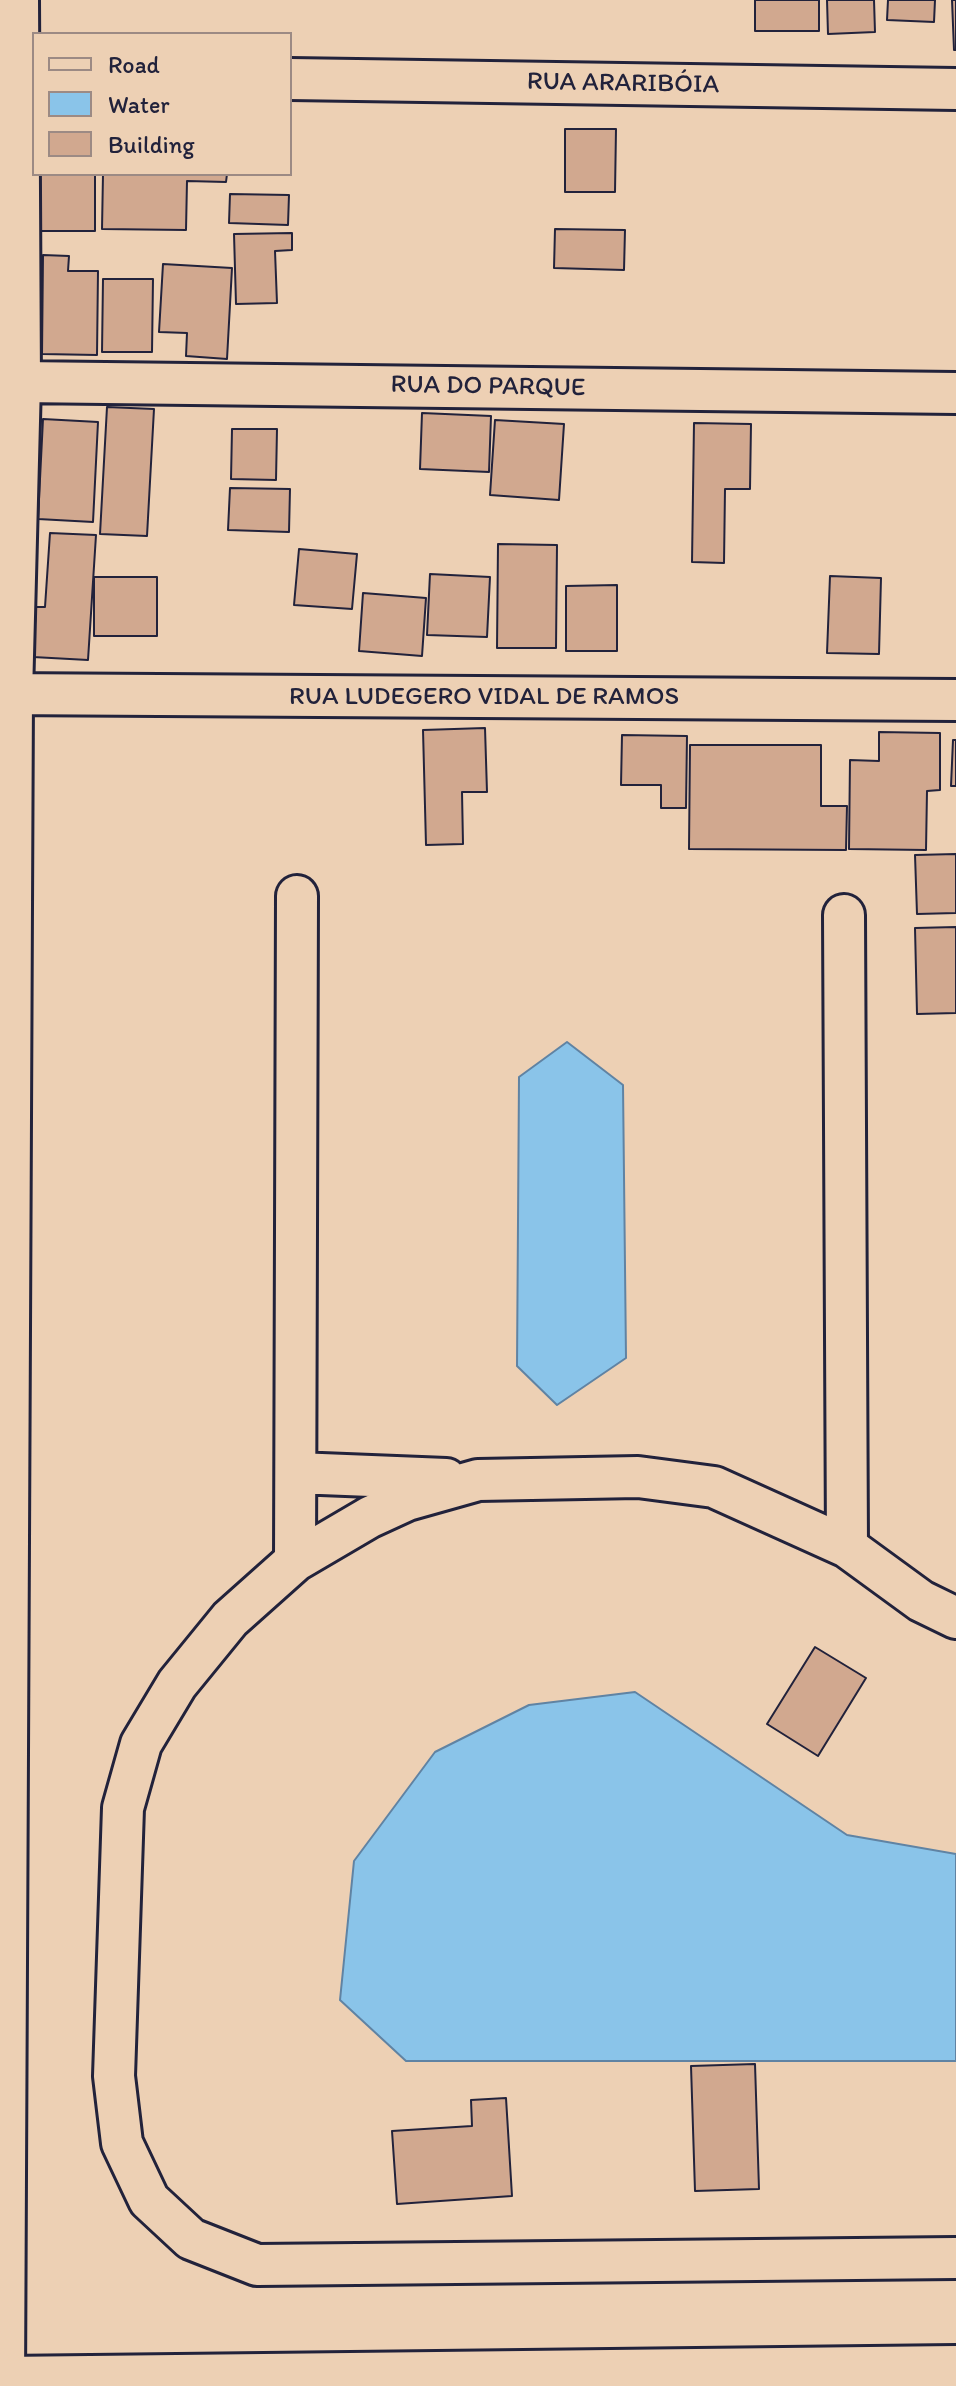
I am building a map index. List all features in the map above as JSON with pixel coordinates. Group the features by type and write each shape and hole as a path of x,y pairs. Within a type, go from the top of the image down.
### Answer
{"street":[{"path":"18,0 20,382 6,694 4,2381 956,2366"},
{"name":"RUA ARARIBÓIA","path":"292,79 956,89"},
{"name":"RUA DO PARQUE","path":"20,382 956,393"},
{"name":"RUA LUDEGERO VIDAL DE RAMOS","path":"6,694 956,700"},
{"path":"295,1561 297,896"},
{"path":"844,915 847,1547"},
{"path":"296,1473 478,1480 638,1477 714,1487 847,1547 921,1601 956,1618"},
{"path":"478,1480 407,1500 370,1517 295,1561 230,1619 177,1684 141,1744 123,1808 114,2076 122,2143 149,2200 191,2239 257,2265 956,2258"}],"water":[{"path":"567,1042 623,1085 626,1358 557,1405 517,1366 519,1077"},
{"path":"635,1692 847,1835 956,1854 956,2061 406,2061 340,2000 354,1861 435,1752 529,1705"}],"building":[{"path":"755,0 819,0 819,31 755,31"},
{"path":"827,0 874,0 875,32 828,34"},
{"path":"888,0 935,0 934,22 887,20"},
{"path":"952,0 956,0 956,50 954,50"},
{"path":"565,129 616,129 615,192 565,192"},
{"path":"34,176 95,176 95,231 32,231"},
{"path":"103,176 227,176 226,182 187,181 186,230 102,229"},
{"path":"230,194 289,195 288,225 229,223"},
{"path":"555,229 625,230 624,270 554,268"},
{"path":"292,233 292,250 275,251 277,303 236,304 234,234"},
{"path":"43,255 69,256 68,271 98,271 97,355 42,354"},
{"path":"163,264 232,268 227,359 186,356 187,333 159,332"},
{"path":"103,279 153,279 152,352 102,352"},
{"path":"107,407 154,409 147,536 100,534"},
{"path":"422,413 491,416 489,472 420,469"},
{"path":"43,419 98,422 93,522 38,519"},
{"path":"495,420 564,424 559,500 490,495"},
{"path":"694,423 751,424 750,489 725,489 724,563 692,562"},
{"path":"232,429 277,429 276,480 231,479"},
{"path":"230,488 290,489 289,532 228,530"},
{"path":"50,533 96,535 88,660 33,657 36,607 45,607"},
{"path":"498,544 557,545 556,648 497,648"},
{"path":"299,549 357,554 352,609 294,605"},
{"path":"430,574 490,577 487,637 427,635"},
{"path":"830,576 881,578 879,654 827,653"},
{"path":"94,577 157,577 157,636 94,636"},
{"path":"617,585 617,651 566,651 566,586"},
{"path":"363,593 426,598 422,656 359,651"},
{"path":"485,728 487,792 462,792 463,844 426,845 423,730"},
{"path":"879,732 940,733 940,790 927,791 926,850 849,849 850,760 879,761"},
{"path":"622,735 687,736 686,808 661,808 661,785 621,785"},
{"path":"953,740 956,740 956,786 951,786"},
{"path":"690,745 821,745 821,806 847,806 846,850 689,849"},
{"path":"956,854 956,913 917,914 915,855"},
{"path":"956,927 956,1013 917,1014 915,928"},
{"path":"815,1647 866,1678 818,1756 767,1724"},
{"path":"755,2064 759,2189 695,2191 691,2066"},
{"path":"506,2098 512,2196 397,2204 392,2131 472,2126 471,2100"}]}
